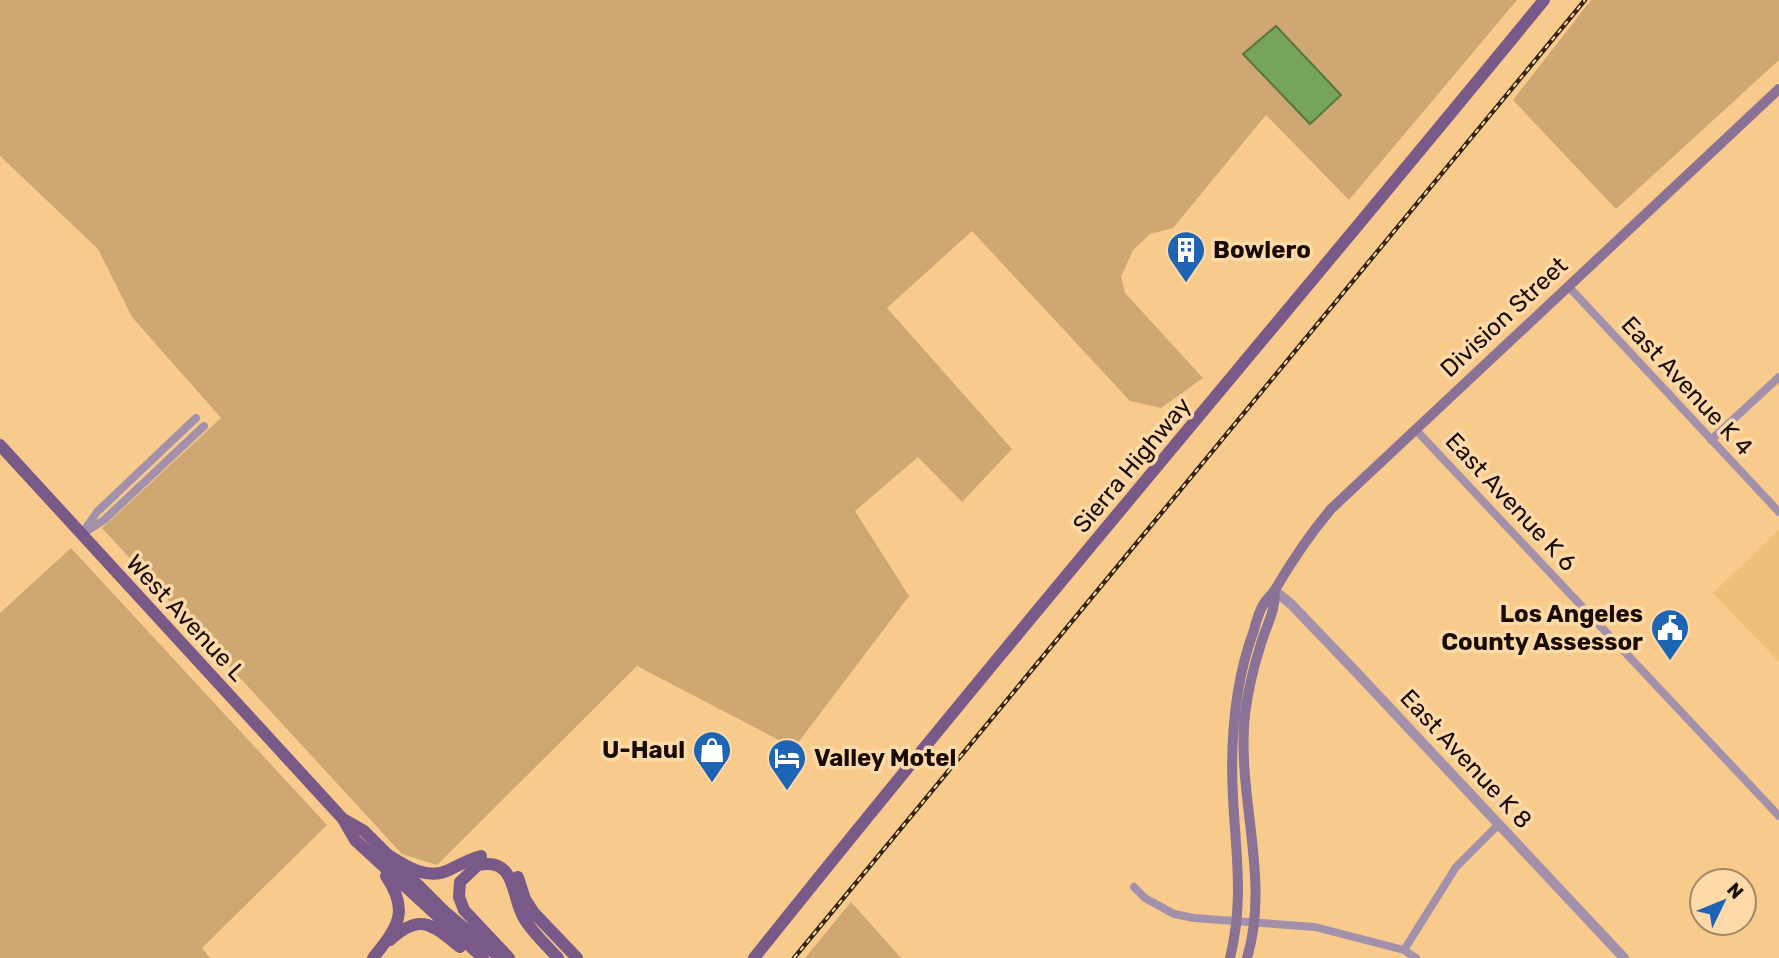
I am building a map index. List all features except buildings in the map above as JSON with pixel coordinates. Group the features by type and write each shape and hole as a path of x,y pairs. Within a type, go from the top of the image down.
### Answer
{"main road":[{"name":"Sierra Highway","path":"754,958 841,848 1544,0"},
{"name":"Division Street","path":"1275,591 1291,561 1331,509 1779,89"},
{"name":"West Avenue L","path":"0,445 342,819 355,840 483,958"},
{"path":"1230,958 1237,921 1239,862 1231,757 1234,717 1247,648 1263,604 1275,591"},
{"path":"1247,958 1253,922 1254,860 1244,775 1245,718 1254,666 1275,609 1275,591"},
{"name":"West Avenue L","path":"342,819 364,831 444,911 500,958"},
{"path":"369,853 392,886 400,906 399,917 375,955"},
{"path":"385,853 407,866 434,874 448,871 477,857 492,856 505,861 515,872 525,899 534,913 577,958"},
{"path":"509,958 464,910 460,902 460,882 478,864 498,866 508,873 519,910 526,922 558,958"},
{"path":"375,955 400,931 420,922 431,925 473,958"}],"street":[{"name":"East Avenue K 4","path":"1568,286 1779,512"},
{"path":"1711,440 1779,377"},
{"path":"81,535 97,512 196,418"},
{"path":"81,535 104,520 204,426"},
{"name":"East Avenue K 6","path":"1415,429 1779,816"},
{"name":"East Avenue K 8","path":"1275,591 1291,604 1624,958"},
{"path":"1404,950 1457,867 1500,824"},
{"path":"1134,887 1145,898 1174,914 1315,927 1404,950 1416,958"}],"shaded area":[{"path":"0,0 1517,0 1349,200 1266,115 1173,228 1150,234 1133,250 1121,277 1125,293 1203,378 1161,408 1130,401 972,231 887,308 1012,449 962,502 918,457 855,511 909,596 794,748 637,666 437,865 402,854 102,528 221,418 132,317 98,249 0,156"},
{"path":"1591,0 1779,0 1779,60 1616,209 1513,100"},
{"path":"1276,26 1341,95 1310,124 1243,54"},
{"path":"1779,530 1779,662 1713,593"},
{"path":"71,548 327,825 202,948 210,958 0,958 0,613"},
{"path":"851,902 901,958 805,958"}],"railway":[{"path":"794,958 1585,0"}],"place":[{"name":"Bowlero","path":"1186,284"},
{"name":"Los Angeles County Assessor","path":"1670,662"},
{"name":"U-Haul","path":"712,784"},
{"name":"Valley Motel","path":"787,792"}]}
